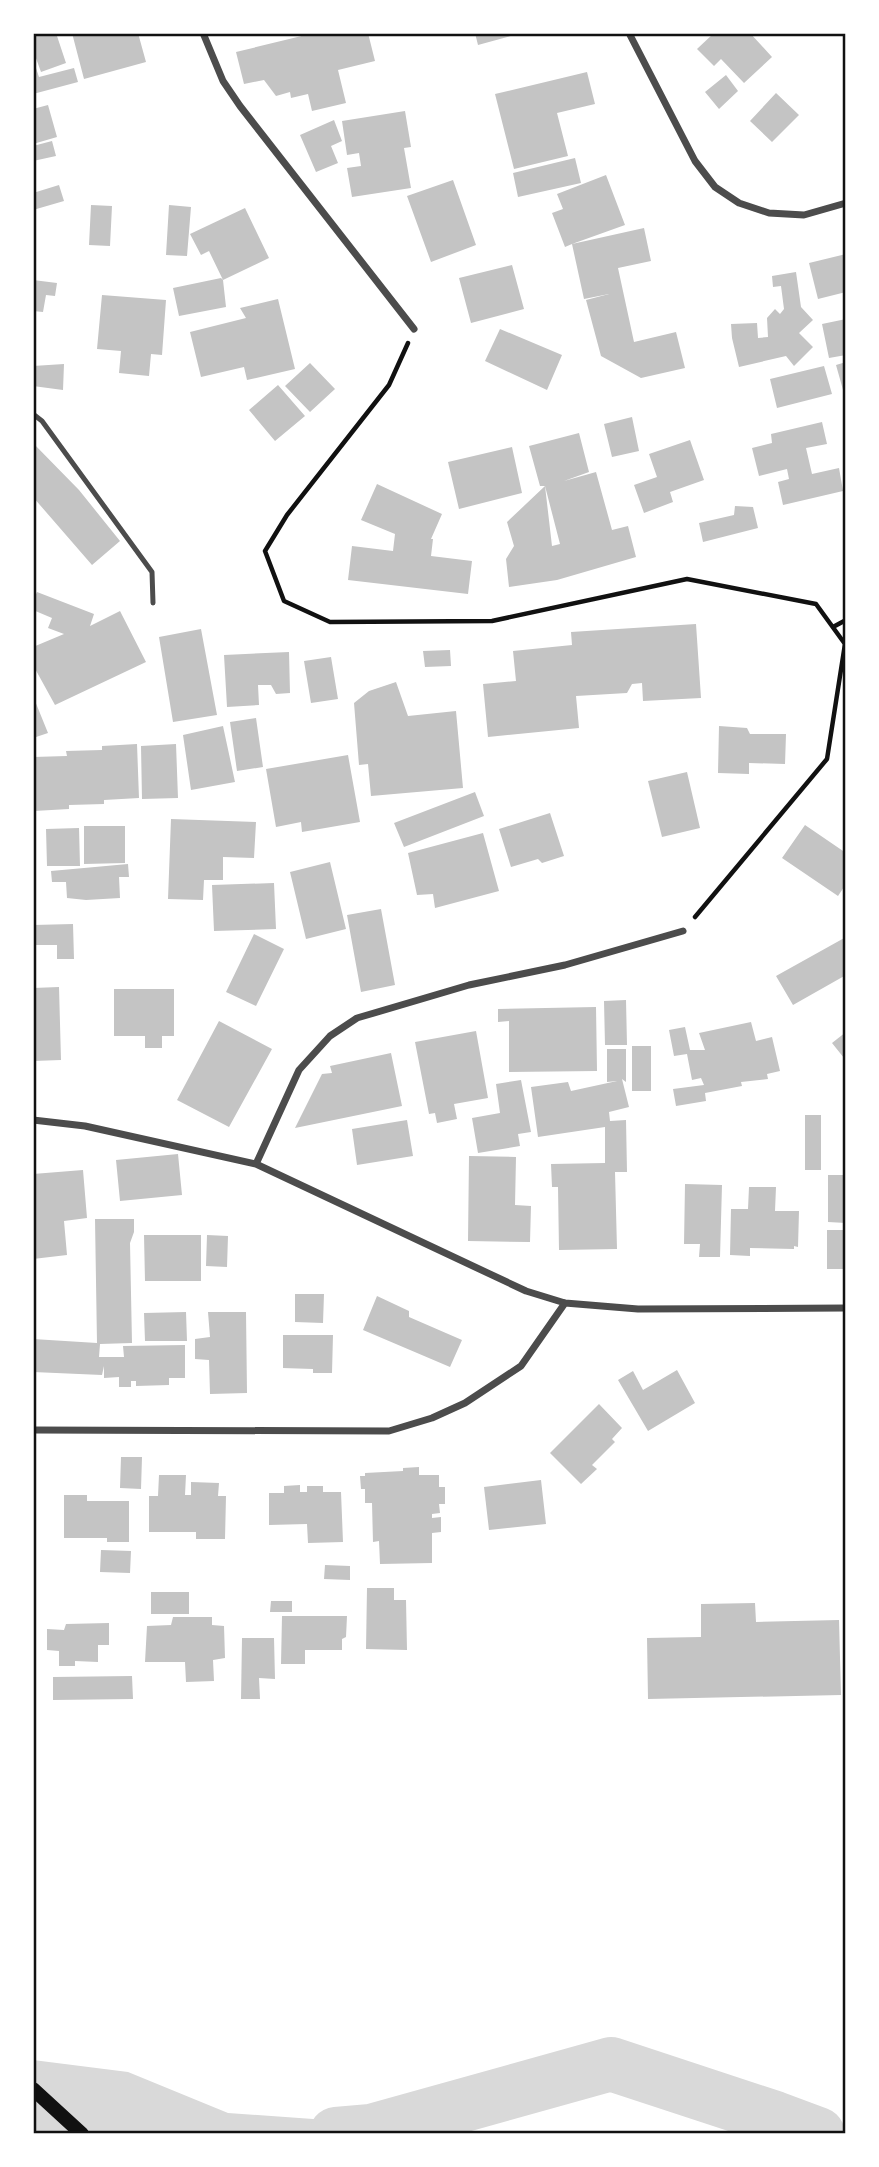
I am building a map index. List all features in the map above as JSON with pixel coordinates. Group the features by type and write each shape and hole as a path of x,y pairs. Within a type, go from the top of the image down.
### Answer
{"main road":[{"path":"33,2089 82,2134"}],"street":[{"path":"203,33 223,81 240,106 414,329"},
{"path":"629,33 695,161 715,187 738,203 769,213 804,215 846,202"},
{"path":"256,1164 299,1070 330,1036 357,1018 469,985 565,965 683,931"},
{"path":"33,1120 85,1126 256,1164 526,1291 565,1303 638,1309 846,1308"},
{"path":"33,1430 389,1431 432,1418 466,1403 521,1366 565,1303"}],"lane":[{"path":"33,414 42,421 152,572 153,603"}],"path":[{"path":"414,329 389,385 287,514 265,551 284,601 330,622 492,621 687,579 816,604 845,644 827,759 683,931"},
{"path":"833,627 846,620"}],"shaded area":[{"path":"33,2060 128,2072 228,2113 327,2120 330,2134 33,2134"}],"building":[{"path":"43,33 56,33 66,63 41,72 33,50 33,37"},
{"path":"72,33 138,33 146,62 84,79"},
{"path":"314,33 368,33 375,61 338,70 346,103 312,111 308,94 291,98 290,92 276,96 264,80 244,84 236,52"},
{"path":"475,33 518,33 518,34 478,45"},
{"path":"714,33 750,33 772,57 744,83 721,59 714,66 697,49"},
{"path":"33,59 39,77 74,68 78,82 33,94"},
{"path":"587,72 595,104 557,113 568,156 514,169 495,94"},
{"path":"726,75 738,91 719,109 705,92"},
{"path":"776,93 799,115 772,142 750,121"},
{"path":"48,105 57,137 33,144 33,109"},
{"path":"405,111 411,147 404,148 411,188 352,197 347,168 361,166 359,153 347,155 342,121"},
{"path":"334,120 342,141 331,146 338,163 316,172 300,135"},
{"path":"52,141 56,156 33,161 33,146"},
{"path":"575,158 581,183 518,197 513,173"},
{"path":"606,175 625,225 565,247 552,213 563,209 557,194"},
{"path":"453,180 476,245 431,262 407,196"},
{"path":"59,185 64,201 33,210 33,193"},
{"path":"91,205 112,206 110,246 89,245"},
{"path":"169,205 191,207 187,256 166,255"},
{"path":"245,208 269,258 223,280 209,251 201,255 190,234"},
{"path":"644,228 651,261 618,268 634,342 676,332 685,368 641,378 601,356 586,300 609,294 584,299 572,244"},
{"path":"846,254 846,292 818,299 809,263"},
{"path":"512,265 524,309 471,323 459,278"},
{"path":"796,272 801,307 813,320 799,333 813,347 794,366 786,356 739,367 731,324 757,323 758,338 768,337 767,318 775,309 780,314 784,309 781,286 773,287 772,276"},
{"path":"221,278 226,307 179,316 173,288"},
{"path":"33,280 57,283 55,296 46,295 43,312 33,311"},
{"path":"102,295 166,300 162,355 151,354 149,376 119,373 121,351 97,349"},
{"path":"278,299 295,369 247,380 244,367 201,377 190,332 246,318 240,308"},
{"path":"846,319 846,355 829,358 822,324"},
{"path":"500,329 562,355 547,390 485,361"},
{"path":"846,362 846,397 845,397 836,365"},
{"path":"310,363 335,389 310,412 285,386"},
{"path":"64,364 63,390 33,386 33,366"},
{"path":"824,366 832,394 777,408 770,379"},
{"path":"278,385 305,416 275,441 249,410"},
{"path":"632,417 639,451 612,457 604,424"},
{"path":"822,422 827,444 806,448 812,474 839,468 843,491 783,505 778,482 789,479 787,469 759,476 752,448 772,443 771,434"},
{"path":"579,433 589,472 564,481 596,472 612,530 628,526 636,557 557,580 509,587 506,559 514,546 507,522 545,486 540,486 529,446","holes":["545,486 560,544 552,546"]},
{"path":"690,440 704,480 670,492 673,502 644,513 634,485 657,477 649,454"},
{"path":"33,443 79,490 120,541 92,565 33,497"},
{"path":"512,447 522,493 459,509 448,462"},
{"path":"377,484 442,514 431,539 431,556 472,561 468,594 348,580 352,546 393,551 395,534 361,520"},
{"path":"735,506 753,507 758,528 703,542 699,523 734,515"},
{"path":"37,592 94,614 90,626 120,611 146,662 55,705 33,665 33,647 64,634 48,628 52,618 33,610"},
{"path":"696,624 701,698 643,701 642,683 632,684 627,693 576,696 579,728 488,737 483,684 516,681 513,651 572,645 571,632"},
{"path":"201,629 217,715 173,722 159,637"},
{"path":"450,650 451,666 425,667 423,651"},
{"path":"289,652 290,693 276,694 271,685 258,685 259,705 227,707 224,655"},
{"path":"331,657 338,699 311,703 304,661"},
{"path":"396,682 408,716 456,711 463,788 371,796 368,764 359,765 354,703 369,691"},
{"path":"33,696 48,733 33,738"},
{"path":"256,718 263,767 237,771 230,722"},
{"path":"223,726 235,782 191,790 183,735"},
{"path":"719,726 747,728 750,734 786,734 785,764 749,763 749,774 718,773"},
{"path":"137,744 139,798 104,800 104,804 69,805 69,809 34,811 33,757 67,756 66,751 102,750 102,746"},
{"path":"176,744 178,798 142,799 141,746"},
{"path":"348,755 360,822 302,832 301,822 276,827 266,769"},
{"path":"687,772 700,828 662,837 648,781"},
{"path":"475,792 484,816 404,847 394,823"},
{"path":"550,813 564,856 542,863 538,859 511,867 499,829"},
{"path":"171,819 256,822 254,858 223,857 223,880 204,880 203,900 168,899"},
{"path":"805,825 846,853 846,884 838,896 782,858"},
{"path":"84,826 125,826 125,863 84,864"},
{"path":"79,828 80,866 47,866 46,829"},
{"path":"483,833 499,891 435,908 433,894 417,895 408,853"},
{"path":"330,862 346,929 306,939 290,872"},
{"path":"128,864 129,877 119,877 120,898 67,898 66,882 52,882 51,871"},
{"path":"274,883 276,929 214,931 212,885"},
{"path":"381,909 395,985 361,992 347,915"},
{"path":"73,924 74,959 57,959 57,945 33,945 33,925"},
{"path":"254,934 284,949 256,1006 226,992"},
{"path":"846,937 846,975 793,1005 776,976"},
{"path":"59,987 61,1060 33,1061 33,988"},
{"path":"114,989 174,989 174,1036 162,1036 162,1048 145,1048 145,1036 114,1036"},
{"path":"626,1000 627,1045 605,1045 604,1001"},
{"path":"596,1007 597,1071 509,1072 509,1021 498,1022 498,1009"},
{"path":"219,1021 272,1049 229,1127 177,1100"},
{"path":"751,1022 756,1041 772,1037 780,1071 767,1074 768,1079 741,1082 742,1086 705,1093 706,1101 676,1106 673,1089 704,1085 701,1078 692,1080 687,1054 674,1056 669,1030 685,1027 690,1050 705,1050 699,1033"},
{"path":"476,1031 488,1098 454,1104 457,1119 437,1123 435,1113 429,1114 415,1042"},
{"path":"846,1032 846,1056 844,1058 832,1043"},
{"path":"632,1046 651,1046 651,1091 632,1091"},
{"path":"607,1049 626,1049 626,1082 622,1079 629,1107 609,1112 610,1121 626,1120 627,1172 615,1172 617,1249 559,1250 558,1187 552,1187 551,1164 605,1163 605,1127 538,1137 531,1087 568,1082 571,1091 617,1081 607,1082"},
{"path":"391,1053 402,1106 295,1128 322,1074 332,1073 330,1066"},
{"path":"521,1080 531,1132 518,1134 520,1146 478,1153 472,1118 500,1113 496,1084"},
{"path":"805,1115 821,1115 821,1170 805,1170"},
{"path":"407,1120 413,1156 357,1165 352,1129"},
{"path":"178,1154 182,1195 120,1201 116,1160"},
{"path":"469,1156 516,1157 515,1205 531,1206 530,1242 468,1241"},
{"path":"83,1170 87,1218 64,1221 67,1255 33,1259 33,1174"},
{"path":"828,1175 846,1175 846,1223 828,1222"},
{"path":"685,1184 722,1185 720,1257 699,1257 700,1244 684,1244"},
{"path":"749,1187 776,1187 775,1211 799,1211 798,1247 750,1248 750,1256 730,1255 731,1209 748,1209"},
{"path":"95,1219 134,1219 134,1232 130,1243 132,1343 100,1344 99,1357 124,1357 123,1346 185,1345 185,1378 169,1378 169,1385 136,1386 136,1381 131,1381 131,1387 119,1387 119,1377 104,1378 104,1366 102,1375 33,1372 33,1339 97,1343"},
{"path":"827,1230 846,1230 846,1269 827,1269"},
{"path":"144,1235 201,1235 201,1281 145,1281"},
{"path":"207,1235 228,1236 227,1267 206,1266"},
{"path":"295,1294 324,1294 323,1323 295,1322"},
{"path":"377,1296 409,1311 409,1317 462,1340 450,1367 363,1330"},
{"path":"186,1312 187,1341 145,1341 144,1313"},
{"path":"208,1312 246,1312 247,1393 210,1394 209,1360 195,1359 195,1339 210,1337"},
{"path":"283,1335 333,1335 332,1373 283,1368"},
{"path":"677,1370 695,1403 648,1431 618,1380 633,1371 643,1390"},
{"path":"599,1404 622,1428 612,1439 615,1442 592,1465 597,1469 581,1484 550,1453"},
{"path":"121,1457 142,1457 141,1489 120,1488"},
{"path":"419,1467 419,1475 439,1475 439,1487 445,1487 445,1504 439,1504 440,1513 432,1514 432,1518 441,1517 441,1532 432,1533 432,1563 380,1564 379,1541 373,1542 372,1503 365,1503 365,1489 361,1489 360,1476 365,1476 365,1473 403,1471 403,1468"},
{"path":"159,1475 186,1475 185,1495 191,1495 191,1482 219,1483 218,1496 226,1496 225,1539 196,1539 196,1532 149,1532 149,1496 158,1496"},
{"path":"541,1480 546,1524 489,1530 484,1487"},
{"path":"300,1485 300,1492 307,1492 307,1486 323,1486 323,1492 341,1492 343,1542 308,1543 307,1524 269,1525 269,1493 284,1493 284,1486"},
{"path":"64,1495 87,1495 87,1501 129,1501 129,1542 107,1542 107,1538 64,1538"},
{"path":"101,1550 131,1551 130,1573 100,1572"},
{"path":"325,1565 350,1566 350,1580 324,1579"},
{"path":"367,1588 394,1588 394,1600 406,1600 407,1650 366,1649"},
{"path":"151,1592 189,1592 189,1614 151,1614"},
{"path":"271,1601 292,1601 292,1612 270,1612"},
{"path":"755,1603 756,1622 839,1620 841,1695 648,1699 647,1638 701,1637 701,1604"},
{"path":"282,1616 347,1616 342,1650 305,1650 305,1664 281,1664"},
{"path":"173,1617 212,1617 212,1625 224,1626 225,1658 213,1660 214,1681 186,1682 185,1662 145,1662 147,1626 171,1625"},
{"path":"109,1623 109,1645 98,1645 98,1662 75,1661 75,1666 59,1666 59,1651 47,1650 47,1629 64,1630 66,1624"},
{"path":"242,1638 274,1638 275,1679 259,1678 260,1699 241,1699"},
{"path":"132,1676 133,1699 53,1700 53,1677"}],"waterway":[{"path":"336,2134 371,2131 611,2064 818,2134"}]}
